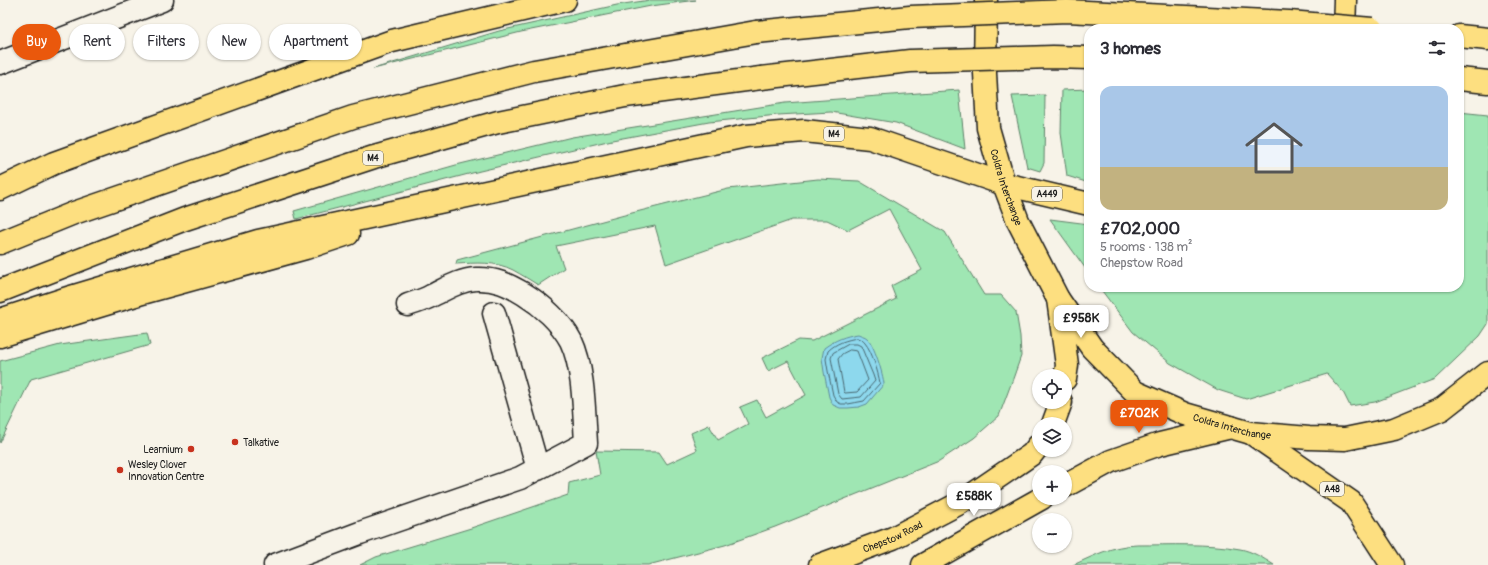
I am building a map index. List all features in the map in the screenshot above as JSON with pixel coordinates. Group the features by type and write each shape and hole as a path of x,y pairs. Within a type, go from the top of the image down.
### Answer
{"main road":[{"path":"0,189 54,163 392,41 565,0"},
{"name":"Coldra Interchange","path":"986,0 985,73 988,128 1004,184 1018,221 1058,299 1092,348 1135,392 1185,414 1251,432 1309,438 1345,439 1394,429 1442,409 1488,373"},
{"path":"1344,24 1345,0"},
{"path":"0,243 74,213 353,117 534,71 756,32 910,17 1067,11 1313,24"},
{"path":"1464,37 1488,39"},
{"name":"M4","path":"0,291 185,219 374,158 491,124 625,96 761,78 910,61 1054,57 1084,58"},
{"path":"1464,80 1488,82"},
{"name":"M4","path":"0,320 71,297 258,241 746,136 804,131 870,138 1004,184"},
{"name":"A449","path":"1004,184 1084,203"},
{"name":"M4","path":"0,336 139,294 306,248 456,198"},
{"path":"1058,299 1066,369"},
{"path":"1072,482 1111,461 1160,444 1231,427"},
{"name":"A48","path":"1251,432 1351,502 1392,565"},
{"name":"Chepstow Road","path":"820,565 894,538 960,503 1032,454"},
{"path":"923,565 1032,504"}],"lane":[{"path":"0,63 162,0"},
{"path":"275,565 360,533 520,478 586,443 581,378 571,342 562,326 535,301 506,284 491,280 476,279 449,286 430,297 408,305"},
{"path":"494,313 538,469"}],"green space":[{"path":"650,0 696,0 651,6 521,32 373,69 499,31 617,5"},
{"path":"1084,89 1084,181 1067,176 1061,133 1062,90"},
{"path":"959,90 965,149 896,123 831,112 778,115 709,122 612,140 480,171 296,219 294,211 456,165 572,137 785,103"},
{"path":"1045,95 1044,163 1040,171 1027,167 1012,96"},
{"path":"1464,113 1488,115 1488,324 1480,336 1435,379 1375,402 1350,406 1343,392 1327,374 1246,399 1218,390 1170,363 1133,332 1103,292 1464,292"},
{"path":"818,179 859,181 945,232 984,295 1001,295 1016,312 1020,336 1021,356 999,416 974,438 939,461 775,527 725,545 648,565 360,565 376,557 471,528 568,495 569,483 600,475 596,451 659,452 667,464 697,450 691,433 709,425 718,440 748,424 740,407 757,400 766,417 806,395 788,361 768,371 762,358 799,340 812,341 896,299 891,286 922,270 889,209 848,230 827,220 792,220 666,264 655,226 556,246 564,268 538,285 516,272 500,265 485,263 456,264 457,260 728,189"},
{"path":"1050,219 1084,223 1084,266"},
{"path":"147,333 150,345 31,379 0,443 0,361 60,345"},
{"path":"1137,545 1227,547 1249,551 1274,565 1073,565 1111,549"}],"water":[{"path":"858,334 864,336 870,341 882,373 884,384 867,404 859,407 840,408 833,405 829,397 822,358 824,348 840,339"}],"place":[{"name":"Talkative","path":"235,442"},
{"name":"Learnium","path":"191,449"},
{"name":"Wesley Clover Innovation Centre","path":"120,470"}]}
